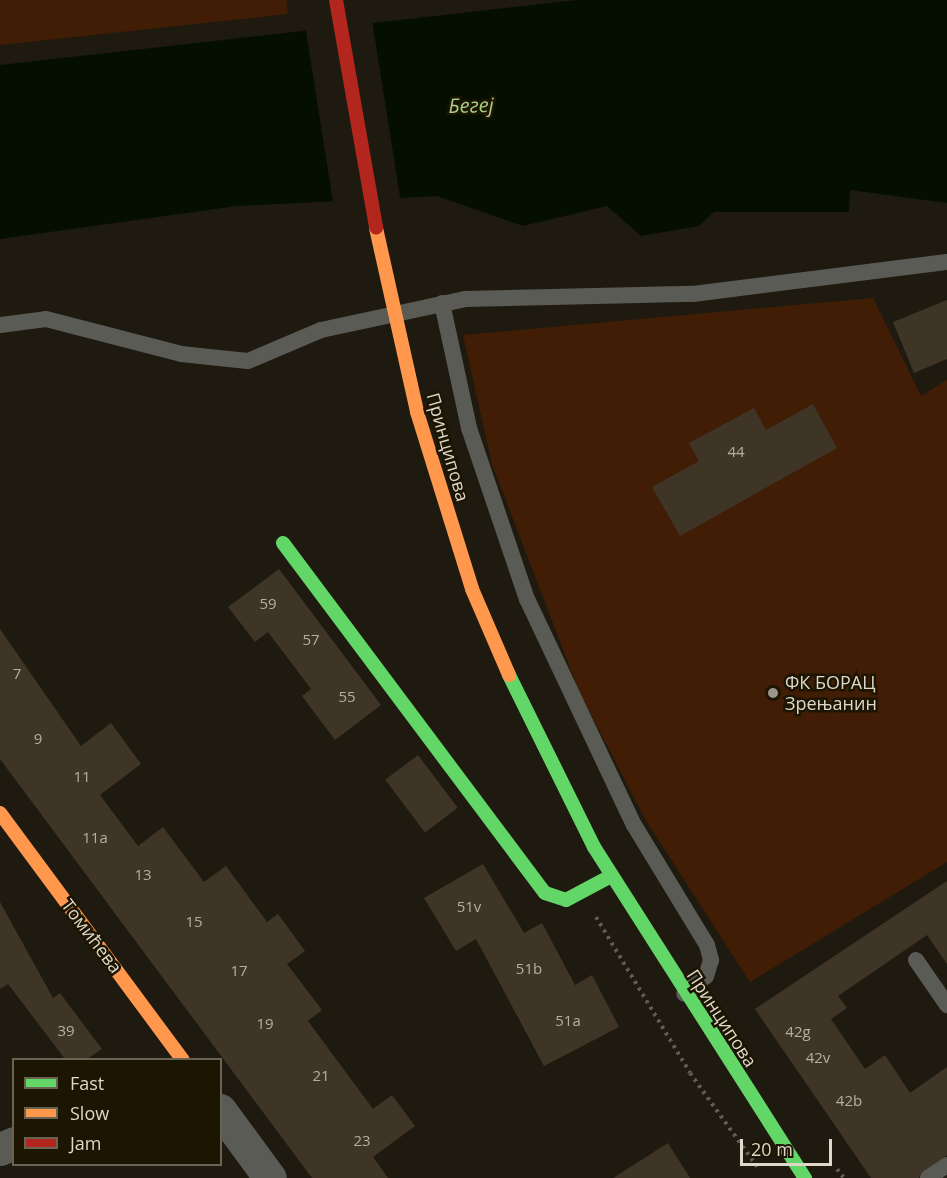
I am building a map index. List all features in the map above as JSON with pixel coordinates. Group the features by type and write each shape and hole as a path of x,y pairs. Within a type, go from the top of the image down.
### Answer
{"street":[{"name":"Принципова","path":"336,0 362,165 417,412 472,589 526,713 611,876 684,994 805,1178"},
{"path":"283,543 545,894 566,900 611,876"},
{"name":"Томићева","path":"0,813 182,1058"},
{"path":"222,1113 270,1178"}],"lane":[{"path":"0,325 46,319 181,354 248,361 321,330 442,303 511,296 595,300 693,294 947,262"},
{"path":"442,303 469,428 526,599 634,825 707,945 711,960 706,976 684,994"},
{"path":"916,960 947,1005"},
{"path":"928,1178 947,1165"}],"shaded area":[{"path":"0,0 286,0 288,14 0,45"},
{"path":"873,298 921,396 947,380 947,862 750,982 645,819 579,691 492,464 463,335"}],"water":[{"name":"Бегеј","path":"577,0 947,0 947,203 850,190 849,212 714,212 699,226 641,236 607,206 523,226 437,196 237,206 0,239 0,65"}],"pier":[{"path":"372,20 401,201 334,211 306,30"}],"building":[{"path":"947,300 947,359 914,373 893,322"},
{"path":"813,404 837,448 680,536 652,487 699,461 689,443 754,408 766,430"},
{"path":"279,569 381,705 335,740 302,696 311,689 268,632 255,642 228,607"},
{"path":"0,629 81,746 111,723 141,764 100,795 138,846 163,827 204,882 226,866 267,922 278,914 305,951 287,964 322,1010 308,1021 373,1109 392,1095 415,1126 373,1157 388,1178 312,1178 0,759"},
{"path":"418,755 458,808 425,832 385,780"},
{"path":"483,864 524,933 542,923 575,985 592,975 619,1027 544,1066 476,939 456,951 424,898"},
{"path":"947,881 947,964 927,935 838,996 847,1008 831,1019 865,1069 885,1055 910,1093 947,1067 947,1155 918,1178 871,1178 755,1009"},
{"path":"0,902 53,998 60,993 102,1049 88,1058 64,1058 8,984 0,989"},
{"path":"668,1143 690,1178 613,1178"}],"traffic: fast":[{"path":"283,543 545,893 566,900 611,876"},
{"path":"509,675 594,847 805,1178"}],"traffic: slow":[{"path":"376,228 417,412 472,589 509,675"},
{"path":"0,813 182,1058"}],"traffic: jam":[{"path":"336,0 376,228"}],"place":[{"name":"ФК БОРАЦ Зрењанин","path":"773,693"}]}
